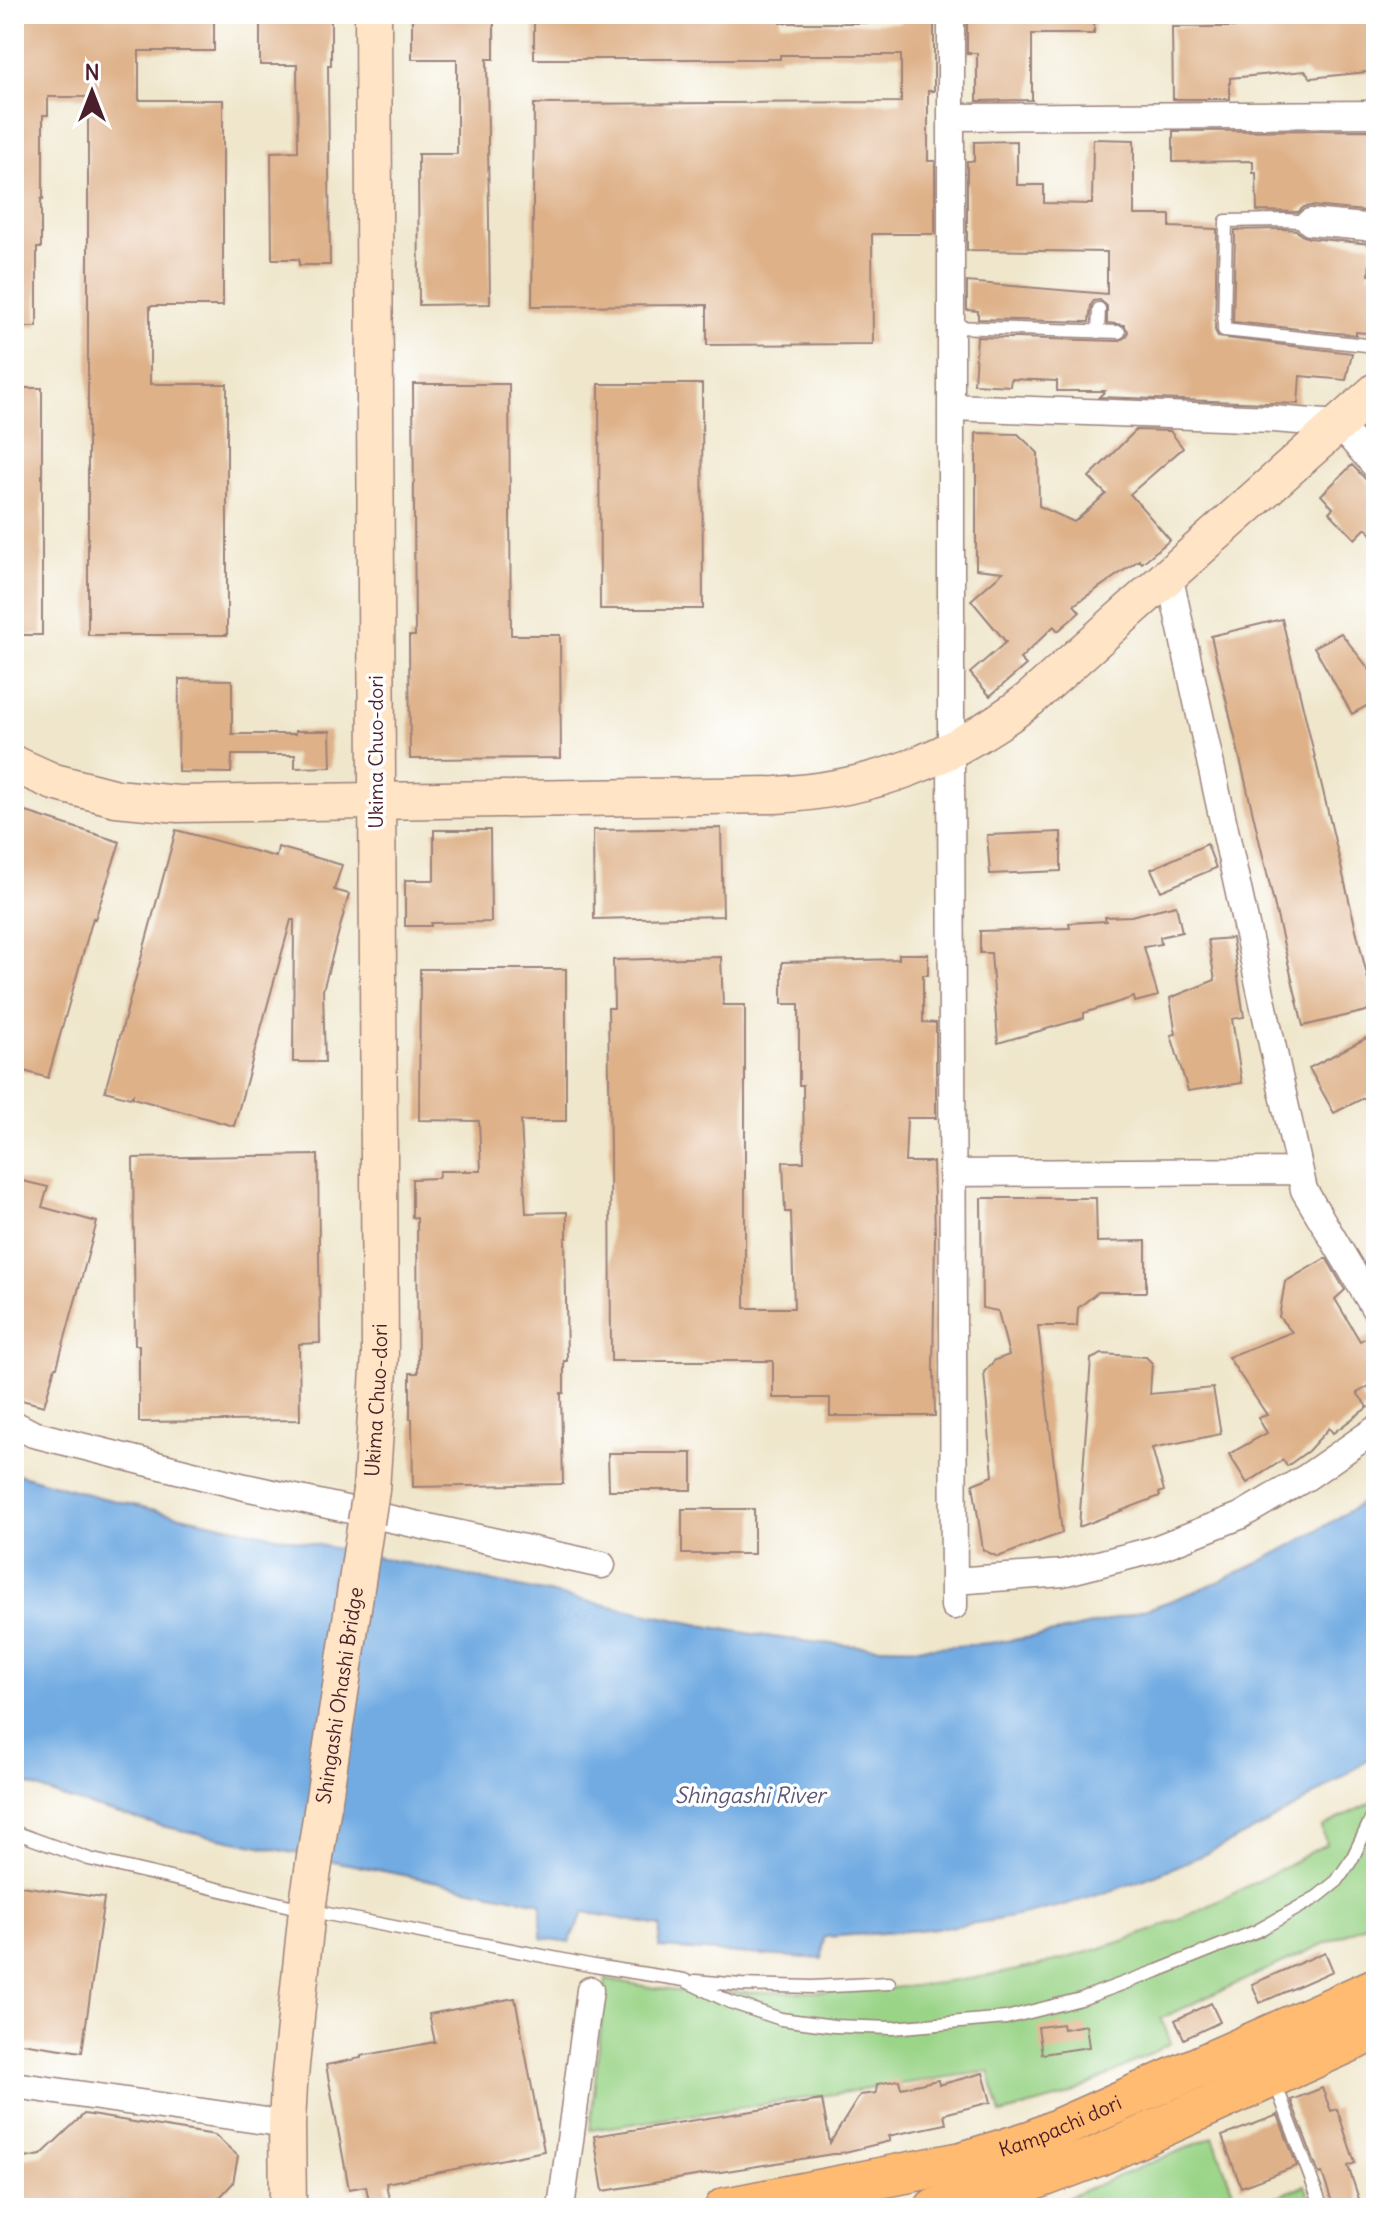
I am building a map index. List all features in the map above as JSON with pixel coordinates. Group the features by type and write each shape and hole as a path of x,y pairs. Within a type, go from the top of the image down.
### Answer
{"main road":[{"name":"Kampachi dori","path":"725,2208 936,2167 1033,2140 1376,1988"},
{"name":"Kampachi dori","path":"935,2208 1023,2196 1098,2156 1376,2030"}],"street":[{"name":"Ukima Chuo-dori","path":"371,1490 380,1355 373,14"},
{"path":"951,14 954,1593 1063,1573 1153,1550 1240,1516 1307,1477 1376,1429"},
{"path":"952,117 1376,114"},
{"path":"1310,222 1376,228"},
{"path":"14,764 54,782 116,798 178,804 805,793 890,776 951,751 1003,720 1030,699 1376,391"},
{"path":"951,407 1338,424 1376,467"},
{"path":"1169,574 1304,1190 1376,1311"},
{"path":"952,1173 1300,1171"},
{"path":"14,1424 33,1434 245,1487 602,1565"},
{"name":"Shingashi Ohashi Bridge","path":"288,2208 287,2124 308,1905 371,1490"},
{"path":"561,2208 590,1990"},
{"path":"14,2085 287,2124"},
{"path":"1010,2147 1023,2196"}],"lane":[{"path":"1310,222 1226,221 1224,330 1376,346"},
{"path":"1098,332 1099,309"},
{"path":"951,327 1119,332"},
{"path":"684,1980 730,2002 781,2019 834,2026 892,2028 1006,2018 1081,1999 1157,1971 1257,1931 1305,1904 1337,1881 1352,1859 1376,1809"},
{"path":"14,1832 89,1859 594,1966 741,1985 812,1987 889,1983"},
{"path":"1279,2093 1322,2208"}],"green space":[{"path":"1376,1800 1376,1920 1161,2018 1171,2043 1067,2096 1001,2114 989,2071 590,2130 606,1979 660,1989 708,1993 851,1991 943,1983 1033,1967 1123,1941 1227,1897 1326,1844 1322,1827"},
{"path":"1213,2137 1239,2208 1048,2208 1054,2203"},
{"path":"1305,2185 1313,2208 1250,2208"}],"water":[{"name":"Shingashi River","path":"14,1473 190,1518 711,1627 822,1643 907,1648 996,1642 1054,1633 1111,1620 1166,1602 1220,1581 1273,1555 1376,1493 1376,1753 1294,1808 1203,1855 1108,1892 1012,1917 942,1928 824,1937 822,1959 659,1948 660,1926 584,1912 569,1942 541,1938 541,1903 161,1826 64,1798 14,1779"}],"building":[{"path":"14,14 214,14 214,51 139,51 139,100 223,100 223,306 150,306 150,384 227,384 227,635 88,635 88,97 48,97 48,115 43,115 37,327 14,327"},
{"path":"260,14 331,14 331,65 328,65 330,265 299,265 299,259 272,259 271,152 298,151 297,65 260,65"},
{"path":"412,14 494,14 494,59 487,59 490,304 419,305 418,154 457,154 457,59 412,59"},
{"path":"534,14 780,14 780,23 901,23 901,15 934,15 934,91 928,91 928,161 935,161 935,234 872,234 873,344 707,345 707,305 532,306 534,104 901,102 901,55 780,55 780,59 534,59"},
{"path":"967,14 1094,14 1094,34 1032,34 1032,100 977,101 977,53 967,53"},
{"path":"1237,14 1376,14 1376,71 1311,78 1305,71 1230,78 1230,99 1173,99 1172,27 1239,27"},
{"path":"1372,130 1370,165 1376,165 1375,212 1311,206 1298,212 1257,211 1253,161 1173,162 1173,131"},
{"path":"1093,139 1134,140 1134,215 1170,215 1170,227 1217,229 1215,330 1218,337 1352,353 1346,380 1300,376 1298,404 1099,397 1105,391 1057,391 1057,381 1011,379 1010,386 974,384 977,337 1119,341 1127,336 1124,325 1107,323 1107,306 1100,300 1091,305 1089,322 978,319 978,311 967,310 967,282 1107,294 1107,252 967,250 967,161 974,161 974,142 1017,141 1017,185 1044,185 1044,203 1092,204"},
{"path":"1235,230 1296,230 1309,238 1371,244 1369,275 1376,275 1376,334 1356,332 1356,335 1233,322"},
{"path":"413,384 509,384 511,635 560,635 561,758 410,759 409,636 415,636"},
{"path":"599,384 702,384 703,609 600,609"},
{"path":"14,388 42,388 42,635 14,635"},
{"path":"1136,430 1170,431 1183,448 1130,494 1170,540 1142,563 1139,560 1074,605 1080,612 1058,631 1054,626 1020,659 1026,665 990,696 970,673 1006,642 971,600 1003,572 976,569 976,433 1018,434 1038,453 1039,506 1074,522 1106,494 1089,477"},
{"path":"1352,465 1376,490 1376,539 1366,528 1355,539 1329,512 1333,508 1321,495"},
{"path":"1282,619 1375,1009 1303,1026 1211,636"},
{"path":"1341,633 1376,678 1376,701 1352,714 1314,647"},
{"path":"179,679 232,680 232,734 330,731 331,767 295,768 295,755 232,755 231,773 178,772"},
{"path":"14,808 120,842 93,918 48,1078 14,1068"},
{"path":"721,828 723,916 594,919 593,830"},
{"path":"176,830 276,857 278,847 342,865 334,890 349,894 323,990 325,1062 293,1062 294,920 291,920 234,1126 133,1098 133,1095 130,1098 105,1091"},
{"path":"434,830 490,830 491,922 405,926 405,880 434,880"},
{"path":"1061,832 1061,871 990,874 987,835"},
{"path":"1207,844 1216,868 1161,891 1151,869"},
{"path":"1176,905 1182,932 1160,937 1161,944 1144,947 1158,996 1135,1002 1134,997 1084,1013 1084,1018 998,1043 991,953 980,953 980,931 1070,928 1069,923 1106,921 1105,917 1131,916"},
{"path":"1232,938 1244,1017 1232,1019 1242,1083 1188,1091 1171,1035 1176,1034 1170,998 1215,980 1208,940"},
{"path":"899,954 928,954 928,975 923,975 923,1022 936,1023 936,1118 907,1118 905,1162 933,1162 935,1416 830,1416 830,1398 773,1398 773,1361 611,1361 608,1008 614,1008 613,960 721,957 723,1005 745,1005 745,1308 794,1308 791,1212 785,1212 783,1162 804,1162 803,1085 799,1085 799,1004 782,1004 782,962 899,959"},
{"path":"420,969 566,969 566,1121 521,1121 526,1213 567,1212 567,1361 564,1361 564,1393 561,1393 563,1484 413,1487 410,1373 418,1373 417,1218 412,1217 412,1179 438,1178 440,1171 481,1171 479,1121 419,1120"},
{"path":"1376,1033 1376,1092 1334,1113 1309,1068"},
{"path":"318,1155 320,1343 299,1344 300,1420 139,1422 133,1158"},
{"path":"14,1179 48,1187 42,1207 97,1222 44,1406 14,1398"},
{"path":"981,1198 1096,1198 1097,1242 1146,1241 1146,1292 1098,1292 1078,1308 1077,1326 1038,1326 1062,1533 998,1557 983,1550 973,1484 993,1476 984,1372 995,1360 1009,1355 998,1311 982,1308"},
{"path":"1327,1259 1345,1290 1335,1299 1360,1341 1376,1332 1376,1382 1357,1393 1368,1407 1333,1433 1329,1428 1308,1451 1287,1466 1283,1460 1247,1483 1229,1454 1267,1433 1258,1418 1267,1415 1228,1357 1292,1332 1279,1317 1285,1282"},
{"path":"1102,1354 1146,1357 1152,1363 1150,1394 1213,1388 1221,1434 1152,1448 1164,1491 1159,1493 1160,1496 1079,1527 1091,1359"},
{"path":"608,1453 692,1453 692,1490 609,1490"},
{"path":"682,1509 754,1509 754,1554 682,1554"},
{"path":"14,1885 104,1898 82,2052 14,2042"},
{"path":"1325,1952 1333,1971 1260,2003 1252,1984"},
{"path":"515,1998 544,2151 386,2183 390,2204 370,2207 366,2186 349,2189 326,2065 435,2042 429,2014"},
{"path":"1211,2003 1220,2022 1184,2039 1175,2020"},
{"path":"1062,2024 1063,2029 1086,2025 1089,2047 1042,2054 1038,2027"},
{"path":"983,2073 991,2102 944,2114 946,2124 888,2136 890,2141 845,2152 603,2191 594,2136 822,2100 830,2143 860,2095 876,2093 877,2084 899,2080 901,2088 938,2080 939,2085"},
{"path":"1322,2088 1331,2111 1337,2109 1355,2163 1348,2166 1362,2208 1334,2208 1291,2100"},
{"path":"84,2114 215,2135 238,2156 233,2183 210,2208 149,2208 142,2202 108,2208 14,2208 14,2160 41,2155"},
{"path":"1278,2115 1297,2166 1241,2187 1222,2136"}]}
